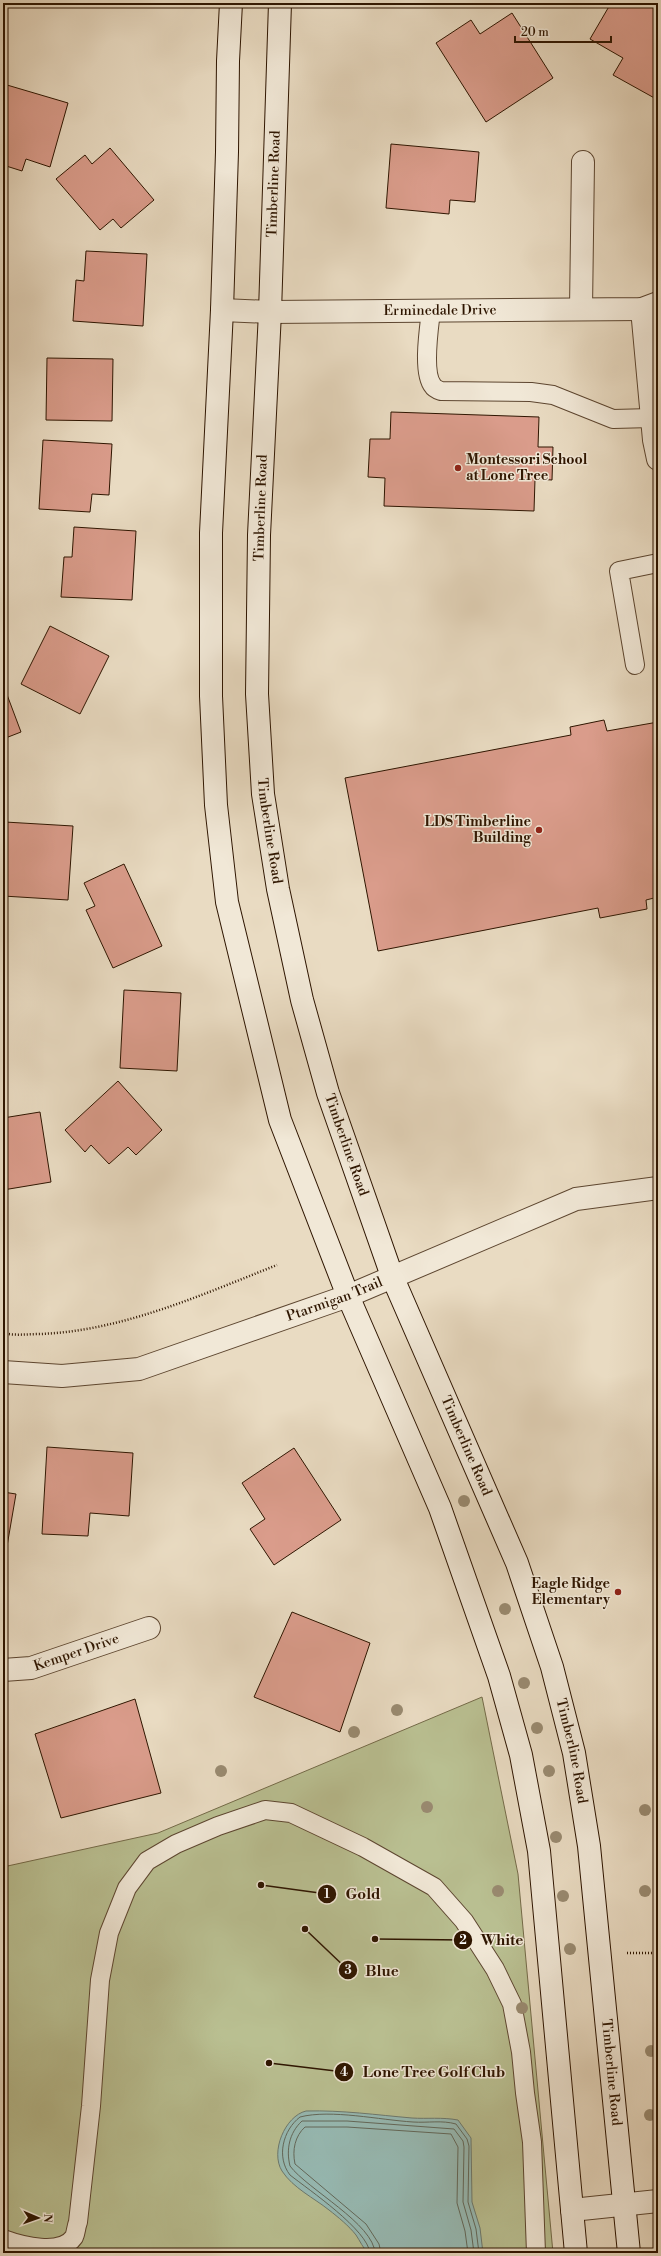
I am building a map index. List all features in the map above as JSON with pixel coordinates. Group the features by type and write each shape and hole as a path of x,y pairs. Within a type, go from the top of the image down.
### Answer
{"street":[{"path":"231,3 228,61 222,310 211,533 211,696 216,805 227,902 280,1120 348,1296 440,1508 499,1676 521,1755 539,1851 576,2253"},
{"name":"Timberline Road","path":"280,3 270,312 259,535 257,694 264,794 278,889 304,1007 328,1093 392,1276 517,1563 552,1667 574,1753 589,1846 629,2253"},
{"path":"581,310 583,162"},
{"path":"650,306 652,418 658,458"},
{"name":"Erminedale Drive","path":"222,310 270,312 581,310 650,306"},
{"name":"Ptarmigan Trail","path":"3,1372 62,1376 139,1369 348,1296 576,1199 658,1188"},
{"name":"Kemper Drive","path":"3,1670 31,1668 148,1628"},
{"path":"572,2210 658,2202"}],"lane":[{"path":"431,311 428,377 433,387 441,391 531,392 553,395 613,419 652,418"},
{"path":"635,665 619,571 658,562"},
{"path":"3,2239 45,2251 61,2249 73,2238 78,2222 91,2106 100,1980 109,1933 127,1888 147,1861 176,1844 218,1826 265,1810 291,1813 363,1847 434,1887 464,1921 495,1969 512,2004 521,2052 524,2093 532,2142 536,2253"}],"path":[{"path":"3,1333 11,1335 56,1333 105,1325 172,1306 277,1265"}],"green space":[{"path":"112,3 188,3 188,6"},
{"path":"482,1697 518,1874 553,2253 3,2253 3,1867 158,1833"}],"water":[{"path":"306,2111 346,2112 412,2118 458,2120 471,2138 472,2202 480,2228 483,2253 368,2253 347,2225 298,2188 282,2171 278,2154 282,2136 286,2127 292,2120 298,2114"}],"building":[{"path":"611,3 646,3 658,10 658,100 613,75 623,58 590,39"},
{"path":"512,13 553,78 486,122 436,43 471,20 480,34"},
{"path":"7,85 68,103 50,167 26,159 22,171 3,165 3,98"},
{"path":"391,144 479,152 475,202 450,200 449,214 386,208"},
{"path":"110,148 154,200 121,228 113,219 100,230 56,179 85,155 92,164"},
{"path":"86,251 147,254 143,326 73,321 76,280 84,281"},
{"path":"47,358 113,359 112,421 46,420"},
{"name":"Montessori School at Lone Tree","path":"391,412 539,417 538,447 553,447 552,480 535,479 534,511 384,506 385,478 368,477 370,439 390,439"},
{"path":"43,440 112,444 109,495 92,494 90,512 39,509"},
{"path":"74,527 136,531 132,600 61,597 64,557 72,557"},
{"path":"50,626 109,656 80,714 21,684"},
{"path":"3,684 21,732 3,739"},
{"name":"LDS Timberline Building","path":"604,720 607,731 658,722 658,897 646,900 647,909 600,918 598,908 378,951 345,778 571,735 570,727"},
{"path":"5,822 73,826 68,900 3,896"},
{"path":"124,864 162,946 113,968 86,910 95,906 84,883"},
{"path":"124,990 181,993 177,1071 120,1068"},
{"path":"118,1081 162,1130 136,1155 128,1147 109,1164 91,1145 85,1152 65,1130"},
{"path":"40,1112 51,1182 3,1190 3,1118"},
{"path":"47,1447 133,1453 129,1516 90,1513 88,1536 42,1534"},
{"path":"294,1448 341,1520 274,1565 250,1529 265,1519 242,1483"},
{"path":"3,1492 16,1494 6,1552 3,1552"},
{"path":"292,1612 370,1643 340,1732 254,1697"},
{"path":"135,1699 161,1793 61,1818 35,1734"}],"place":[{"name":"Montessori School at Lone Tree","path":"458,468"},
{"name":"LDS Timberline Building","path":"539,830"},
{"name":"Eagle Ridge Elementary","path":"618,1592"},
{"name":"Gold","path":"261,1885"},
{"name":"Blue","path":"305,1929"},
{"name":"White","path":"375,1939"},
{"name":"Lone Tree Golf Club","path":"269,2063"}]}
